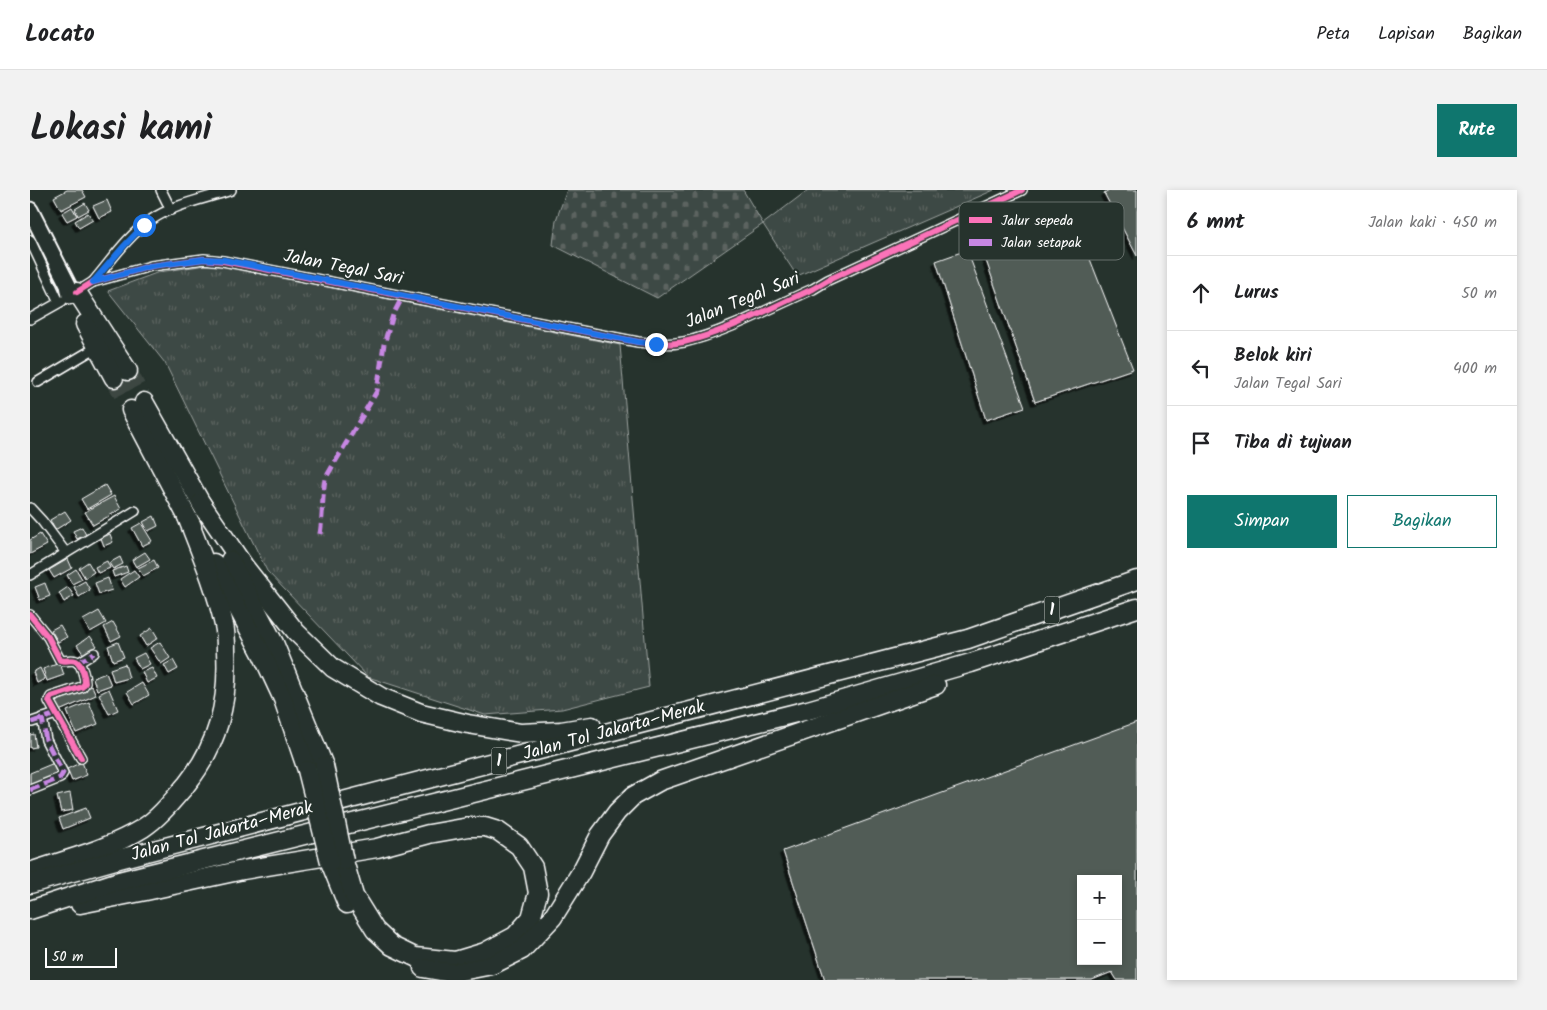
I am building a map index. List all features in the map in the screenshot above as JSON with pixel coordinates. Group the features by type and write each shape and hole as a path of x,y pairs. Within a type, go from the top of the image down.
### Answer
{"highway":[{"path":"30,210 68,294 97,347 121,375 68,294"},
{"path":"30,872 114,843 145,827 170,804 207,756 224,707 228,675 225,627 213,583 138,406 244,566 290,624 333,668 380,697 420,713 521,733 562,731 598,725 847,669 968,639"},
{"path":"201,503 234,570 274,643 316,768 344,900 366,935 386,954 409,966 451,973 492,965 522,950 553,918 581,872 600,835 617,812 633,796 660,781 939,684 970,663"},
{"path":"187,518 222,577 262,654 316,768"},
{"name":"Jalan Tol Jakarta–Merak","path":"30,884 119,859 968,639 1137,581"},
{"name":"Jalan Tol Jakarta–Merak","path":"30,911 119,882 808,710 970,663 1137,608"},
{"path":"30,911 146,892 243,870 377,848 429,834 469,827 485,827 498,831 519,846 533,867 538,893 530,918 515,936 485,952 455,961 415,957 392,946 375,930 354,896 337,861"}],"street":[{"path":"162,190 171,210"},
{"path":"93,282 124,246 152,219 171,210 231,190"},
{"name":"Jalan Tegal Sari","path":"996,202 1022,190"},
{"name":"Jalan Tegal Sari","path":"30,319 68,294 93,282 151,266 204,259 224,260 638,342 656,344 684,342 718,331 813,289 828,280 959,219"},
{"path":"30,240 68,294"},
{"path":"38,382 97,347"},
{"path":"30,508 66,554"},
{"path":"30,575 136,511"},
{"path":"30,615 48,637 60,660 76,661 85,679 85,684 82,687 49,699 51,706 81,758"},
{"path":"78,663 94,653"},
{"path":"32,722 56,714"},
{"path":"30,790 60,778 63,773 46,740 42,718"}],"green space":[{"path":"567,190 743,190 763,224 657,298 553,245 556,220"},
{"path":"808,190 994,190 967,202 959,202 959,205 797,276 763,224"},
{"path":"213,264 620,345 649,687 562,709 485,715 368,677 267,571 165,363 108,291 159,272"}],"building":[{"path":"67,190 82,190 86,197 61,210 54,197"},
{"path":"1109,190 1137,190 1137,256 1124,231 1124,202 1109,202 1104,193"},
{"path":"107,200 112,212 99,218 93,206"},
{"path":"85,203 89,210 78,216 75,209"},
{"path":"72,207 77,216 67,221 62,213"},
{"path":"88,213 93,220 79,228 75,221"},
{"path":"959,253 959,260 971,260 1025,407 986,420 936,261"},
{"path":"986,260 1090,260 1133,369 1035,402"},
{"path":"105,485 111,495 87,509 81,499"},
{"path":"114,496 121,509 93,525 85,512"},
{"path":"65,511 71,520 55,530 50,520"},
{"path":"154,516 158,526 148,531 143,522"},
{"path":"141,523 152,541 142,546 132,528"},
{"path":"82,527 86,535 77,539 73,531"},
{"path":"40,534 47,545 30,554 30,540"},
{"path":"110,534 113,542 104,546 101,538"},
{"path":"145,552 150,559 136,567 132,560"},
{"path":"120,557 123,564 113,569 109,563"},
{"path":"68,559 72,568 54,578 49,570"},
{"path":"154,560 158,568 143,576 138,568"},
{"path":"107,561 110,568 98,573 95,567"},
{"path":"88,562 94,572 85,578 79,568"},
{"path":"126,566 128,572 114,577 112,571"},
{"path":"76,569 82,579 72,584 67,575"},
{"path":"134,570 139,577 125,587 120,579"},
{"path":"108,578 112,590 99,594 95,583"},
{"path":"85,581 90,590 79,597 74,587"},
{"path":"45,583 50,596 40,600 35,587"},
{"path":"68,587 74,596 64,602 59,593"},
{"path":"99,611 106,623 90,632 83,620"},
{"path":"113,622 121,636 111,641 104,627"},
{"path":"60,625 67,637 58,642 51,630"},
{"path":"152,628 158,638 146,646 140,636"},
{"path":"90,636 97,646 84,655 77,645"},
{"path":"118,642 124,657 113,661 108,646"},
{"path":"160,642 170,658 161,664 150,648"},
{"path":"144,653 150,664 140,669 134,658"},
{"path":"173,660 178,669 169,674 164,665"},
{"path":"60,663 64,675 47,681 43,669"},
{"path":"125,664 129,678 114,682 110,669"},
{"path":"40,668 45,679 37,683 33,672"},
{"path":"152,668 157,678 147,683 142,672"},
{"path":"106,673 111,685 97,690 93,678"},
{"path":"142,683 149,695 134,704 127,692"},
{"path":"92,686 96,695 59,711 55,702"},
{"path":"109,689 118,710 109,714 99,694"},
{"path":"89,702 98,724 76,733 67,711"},
{"path":"1137,722 1137,980 1117,980 1112,972 1092,980 825,980 783,851"},
{"path":"34,734 36,747 30,748 30,735"},
{"path":"82,762 87,775 72,781 67,769"},
{"path":"54,763 60,776 30,788 30,773"},
{"path":"70,793 73,810 61,812 57,796"},
{"path":"86,808 90,818 63,829 59,818"}],"tunnel":[{"path":"128,371 144,402"},
{"path":"114,378 131,410"}],"marked path":[{"path":"320,534 325,479 377,391 384,344 393,315 403,296"},
{"path":"78,663 94,653"},
{"path":"32,722 56,714"},
{"path":"30,790 60,778 63,773 46,740 42,718"}],"cycle path":[{"path":"996,202 1022,190"},
{"path":"77,292 93,282 151,266 204,259 223,261 638,342 678,343 700,338 749,318 959,219"},
{"path":"30,615 48,637 60,660 76,661 83,671 85,683 82,687 51,697 49,701 81,758"}],"route":[{"path":"144,225 93,282 151,266 204,259 224,260 656,344"}]}
